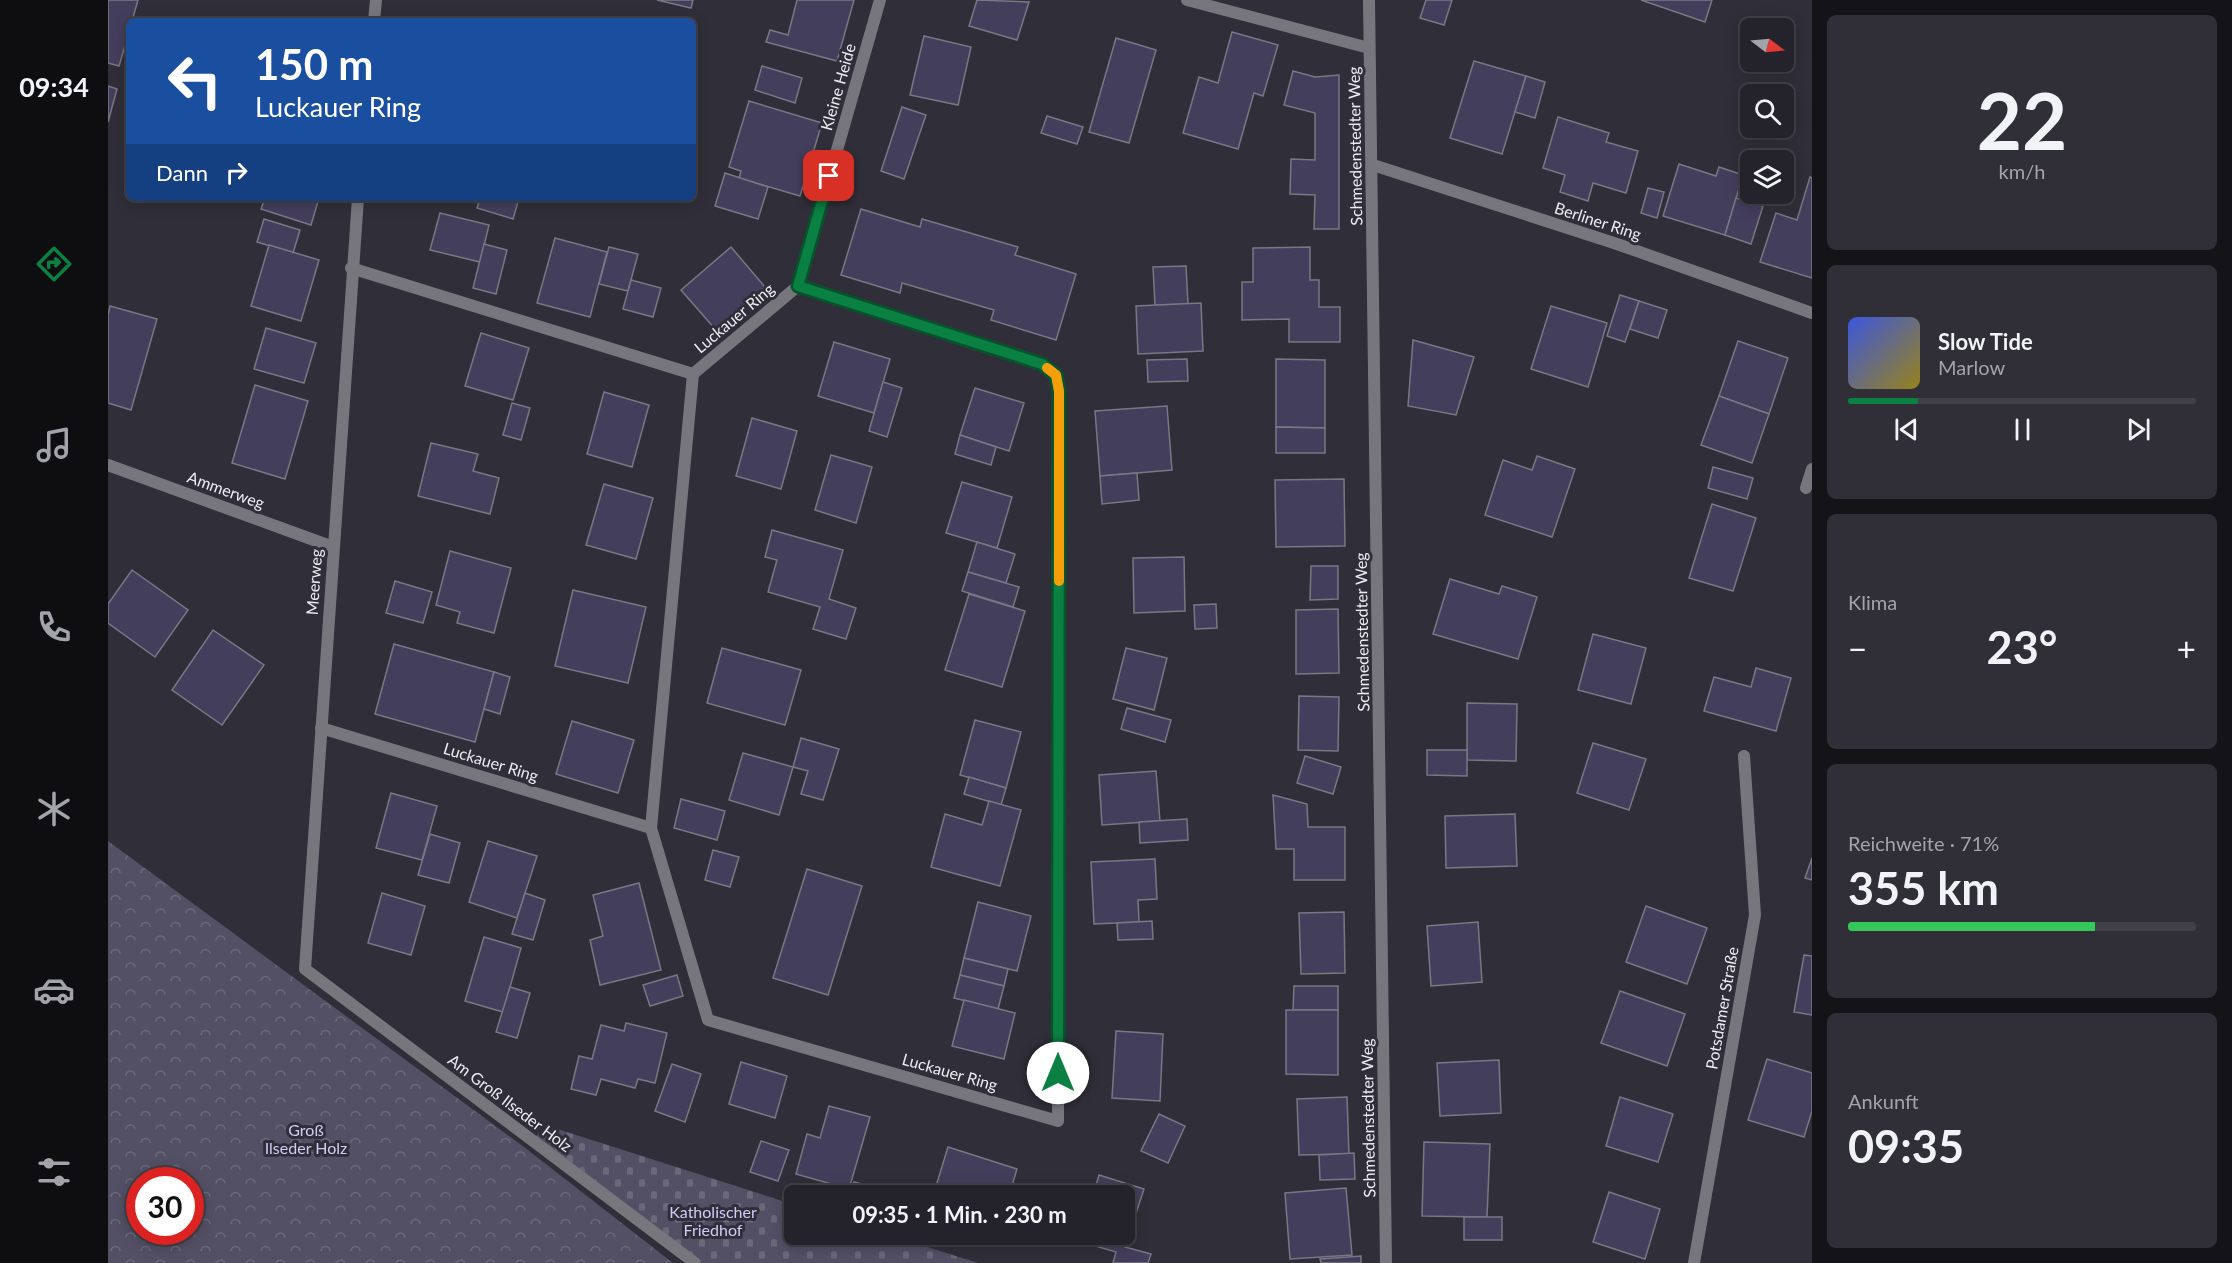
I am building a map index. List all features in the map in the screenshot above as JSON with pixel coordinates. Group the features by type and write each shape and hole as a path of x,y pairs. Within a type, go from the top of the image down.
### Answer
{"street":[{"path":"374,18 376,0"},
{"name":"Kleine Heide","path":"798,286 879,0"},
{"path":"1187,0 1369,48"},
{"name":"Schmedenstedter Weg","path":"1369,0 1386,1263"},
{"name":"Berliner Ring","path":"1373,165 1617,244 1812,313"},
{"name":"Meerweg","path":"305,969 351,268 358,201"},
{"name":"Luckauer Ring","path":"351,268 693,374"},
{"name":"Luckauer Ring","path":"798,286 1042,364 1056,375 1059,391 1058,1120 708,1020 651,828 693,374 798,286"},
{"name":"Ammerweg","path":"108,465 333,547"},
{"path":"1806,488 1812,469"},
{"name":"Luckauer Ring","path":"321,728 651,828"},
{"name":"Potsdamer Straße","path":"1694,1263 1755,915 1744,756"},
{"name":"Am Groß Ilseder Holz","path":"305,969 695,1263"}],"green space":[{"name":"Groß Ilseder Holz","path":"108,841 524,1147 673,1263 108,1263"},
{"name":"Katholischer Friedhof","path":"548,1126 784,1201 784,1245 921,1245 978,1263 702,1263 536,1136"}],"building":[{"path":"108,0 138,0 133,18 126,18 126,42 119,66 108,63"},
{"path":"657,0 693,0 691,8"},
{"path":"797,0 854,0 837,61 766,42 770,30 788,35"},
{"path":"977,0 1029,2 1017,40 969,26"},
{"path":"1426,0 1452,0 1444,25 1420,18"},
{"path":"1641,0 1712,0 1705,22"},
{"path":"1232,32 1278,45 1263,96 1254,93 1238,149 1183,133 1199,77 1218,83"},
{"path":"924,36 971,47 958,105 910,95"},
{"path":"1116,38 1156,50 1129,143 1089,132"},
{"path":"1474,61 1526,76 1502,154 1450,138"},
{"path":"762,66 802,78 795,103 755,90"},
{"path":"1293,71 1315,77 1339,75 1339,229 1314,229 1315,195 1290,194 1291,159 1315,160 1315,113 1284,105"},
{"path":"1526,76 1545,82 1535,118 1515,112"},
{"path":"108,86 117,89 108,122"},
{"path":"749,101 822,123 800,196 739,178 741,171 729,167"},
{"path":"902,107 926,115 904,179 881,171"},
{"path":"1047,116 1083,127 1077,144 1041,133"},
{"path":"1558,117 1609,133 1606,142 1638,151 1626,193 1593,183 1588,201 1560,192 1565,175 1543,168"},
{"path":"1679,164 1716,176 1719,167 1740,174 1740,185 1725,235 1663,216"},
{"path":"725,173 768,187 758,219 715,206"},
{"path":"1810,177 1812,178 1812,278 1760,262 1776,213 1797,220"},
{"path":"1648,188 1664,192 1657,218 1641,213"},
{"path":"1736,198 1740,199 1740,204 1763,206 1751,244 1725,235"},
{"path":"264,201 318,201 311,225 261,209"},
{"path":"479,201 518,202 513,219 477,208"},
{"path":"861,209 920,227 922,219 1018,247 1015,255 1076,274 1056,340 991,320 994,310 902,283 900,293 841,275"},
{"path":"440,213 489,225 480,262 430,250"},
{"path":"264,219 300,230 293,253 257,242"},
{"path":"555,238 607,252 590,317 537,303"},
{"path":"484,244 507,250 496,294 473,288"},
{"path":"269,245 319,260 301,321 251,306"},
{"path":"609,247 638,254 628,291 599,284"},
{"path":"731,247 765,287 715,329 681,290"},
{"path":"1310,247 1310,280 1319,280 1319,307 1340,307 1340,342 1289,342 1289,319 1242,320 1242,282 1253,282 1253,248"},
{"path":"1186,266 1188,304 1155,305 1153,267"},
{"path":"631,280 661,288 653,317 623,309"},
{"path":"1620,295 1639,301 1625,342 1607,336"},
{"path":"1639,301 1667,310 1658,338 1630,329"},
{"path":"1201,303 1203,351 1138,354 1136,306"},
{"path":"110,306 157,319 131,410 108,403 108,315"},
{"path":"1551,306 1607,323 1588,387 1531,369"},
{"path":"266,328 316,343 304,383 254,369"},
{"path":"481,333 529,348 513,400 465,386"},
{"path":"1413,340 1474,357 1456,415 1408,406"},
{"path":"1738,341 1788,358 1769,414 1719,396"},
{"path":"834,342 890,359 874,413 818,396"},
{"path":"1187,359 1188,381 1148,382 1147,360"},
{"path":"1276,359 1325,360 1325,428 1276,427"},
{"path":"883,382 902,388 887,437 869,431"},
{"path":"255,385 308,401 285,479 232,463"},
{"path":"975,388 1024,403 1009,451 960,435"},
{"path":"604,392 649,405 632,467 587,454"},
{"path":"1719,396 1769,414 1752,463 1701,445"},
{"path":"512,403 530,408 521,440 503,435"},
{"path":"1167,406 1172,470 1100,476 1095,411"},
{"path":"752,418 797,431 781,489 736,476"},
{"path":"1276,427 1325,428 1325,453 1276,453"},
{"path":"960,435 996,447 991,465 955,454"},
{"path":"431,443 478,454 473,471 499,478 490,514 418,496"},
{"path":"831,455 872,467 856,523 815,510"},
{"path":"1537,456 1575,469 1552,537 1485,515 1503,460 1532,470"},
{"path":"1713,467 1753,478 1747,499 1708,488"},
{"path":"1137,473 1139,500 1102,504 1100,476"},
{"path":"1344,479 1345,546 1276,547 1275,480"},
{"path":"962,482 1012,497 997,548 946,533"},
{"path":"604,484 653,498 636,559 586,545"},
{"path":"1712,504 1756,518 1733,591 1689,578"},
{"path":"772,530 843,550 829,599 856,608 846,639 813,629 820,607 768,592 777,560 765,557"},
{"path":"977,542 1015,554 1006,583 968,572"},
{"path":"450,551 511,568 494,633 457,623 460,612 436,605"},
{"path":"1184,557 1185,611 1134,613 1133,558"},
{"path":"1311,566 1338,566 1338,599 1310,600"},
{"path":"132,570 188,610 155,657 108,623 108,604"},
{"path":"968,572 1019,587 1013,607 962,591"},
{"path":"1450,579 1499,594 1502,586 1537,597 1518,659 1433,634"},
{"path":"395,581 432,592 423,623 386,613"},
{"path":"573,590 646,607 628,683 555,666"},
{"path":"969,594 1025,611 1002,687 945,670"},
{"path":"1216,604 1217,628 1195,629 1194,605"},
{"path":"1338,609 1339,673 1296,674 1296,610"},
{"path":"213,630 264,665 222,725 172,690"},
{"path":"1593,634 1646,648 1631,704 1578,690"},
{"path":"394,644 494,672 475,742 375,714"},
{"path":"722,648 801,670 785,725 707,703"},
{"path":"1126,648 1167,658 1154,710 1113,699"},
{"path":"1756,668 1791,678 1776,731 1704,711 1714,677 1751,687"},
{"path":"494,672 510,677 500,714 484,709"},
{"path":"1299,696 1339,697 1338,751 1298,750"},
{"path":"1467,703 1517,704 1516,761 1467,760"},
{"path":"1127,708 1171,720 1165,742 1121,729"},
{"path":"975,720 1021,732 1006,788 960,775"},
{"path":"572,721 634,740 618,793 556,774"},
{"path":"801,738 839,749 823,800 801,794 808,771 793,767"},
{"path":"1593,743 1646,759 1629,810 1577,793"},
{"path":"1427,750 1467,750 1467,776 1427,775"},
{"path":"743,753 793,767 779,815 729,800"},
{"path":"1305,756 1341,767 1333,794 1297,783"},
{"path":"1156,771 1160,821 1102,825 1099,775"},
{"path":"969,777 1006,788 1001,805 964,794"},
{"path":"391,793 437,806 422,860 376,848"},
{"path":"1273,795 1307,804 1308,827 1345,827 1345,880 1294,880 1294,849 1276,849"},
{"path":"681,799 725,811 717,840 674,828"},
{"path":"989,801 1021,810 1000,886 931,867 945,814 982,825"},
{"path":"1515,814 1517,866 1446,868 1445,816"},
{"path":"1187,819 1188,840 1140,843 1139,822"},
{"path":"430,834 460,843 449,883 418,875"},
{"path":"488,841 537,856 517,918 469,902"},
{"path":"713,850 739,857 730,887 705,880"},
{"path":"1812,858 1812,880 1805,878"},
{"path":"1155,859 1157,899 1138,900 1139,922 1094,924 1091,862"},
{"path":"807,869 862,886 828,995 773,978"},
{"path":"639,883 661,970 600,985 590,940 603,936 593,895"},
{"path":"382,893 425,906 411,955 368,943"},
{"path":"525,893 545,900 533,940 512,934"},
{"path":"978,902 1031,916 1017,971 964,958"},
{"path":"1646,906 1707,928 1687,984 1626,962"},
{"path":"1344,912 1345,973 1301,974 1299,913"},
{"path":"1152,921 1153,939 1118,940 1117,923"},
{"path":"1478,922 1482,982 1431,986 1427,926"},
{"path":"484,937 521,948 503,1012 465,1001"},
{"path":"1804,955 1812,956 1812,1015 1794,1012"},
{"path":"964,958 1008,969 1004,986 960,975"},
{"path":"677,975 683,996 650,1006 643,985"},
{"path":"960,975 1004,986 998,1009 954,998"},
{"path":"1294,986 1338,986 1338,1010 1293,1010"},
{"path":"510,987 530,993 517,1038 496,1032"},
{"path":"1620,991 1685,1014 1667,1066 1601,1043"},
{"path":"964,1000 1015,1013 1004,1059 952,1046"},
{"path":"1286,1010 1338,1010 1338,1075 1286,1074"},
{"path":"626,1023 667,1033 655,1083 638,1079 635,1088 601,1079 596,1095 571,1089 579,1056 592,1059 601,1025 624,1031"},
{"path":"1116,1031 1163,1034 1160,1101 1112,1098"},
{"path":"1767,1059 1812,1073 1812,1111 1804,1137 1748,1120"},
{"path":"1499,1060 1501,1113 1440,1116 1437,1063"},
{"path":"741,1062 787,1076 775,1118 729,1104"},
{"path":"672,1064 701,1074 685,1122 655,1111"},
{"path":"1347,1097 1349,1154 1299,1155 1297,1099"},
{"path":"1620,1097 1673,1114 1658,1162 1606,1146"},
{"path":"829,1106 870,1117 850,1185 835,1185 796,1174 807,1134 820,1138"},
{"path":"1159,1114 1185,1126 1168,1163 1141,1151"},
{"path":"761,1141 789,1150 778,1181 750,1172"},
{"path":"1424,1142 1490,1144 1487,1217 1422,1216"},
{"path":"948,1147 1017,1169 1012,1185 936,1185"},
{"path":"1354,1153 1355,1179 1320,1180 1319,1155"},
{"path":"1099,1175 1131,1185 1096,1185"},
{"path":"1135,1186 1144,1189 1135,1216"},
{"path":"1346,1188 1352,1255 1290,1259 1285,1193"},
{"path":"1609,1192 1660,1209 1645,1259 1593,1242"},
{"path":"1464,1217 1502,1217 1502,1240 1464,1240"},
{"path":"1092,1245 1126,1245 1125,1247 1151,1254 1148,1263 1113,1263 1116,1252"},
{"path":"1361,1256 1361,1263 1321,1263 1320,1259"}],"slow traffic":[{"path":"1047,368 1056,375 1059,391 1059,581"}],"route":[{"path":"829,176 798,286 1042,364 1056,375 1059,391 1058,1073"}]}
